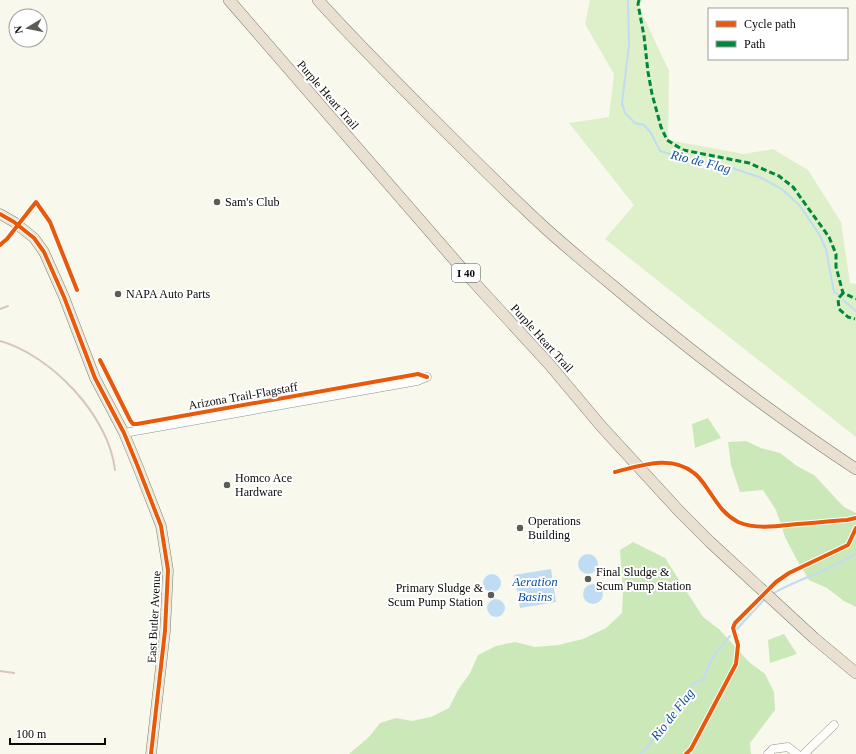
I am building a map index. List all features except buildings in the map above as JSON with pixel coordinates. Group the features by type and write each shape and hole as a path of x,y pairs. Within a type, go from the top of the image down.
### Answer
{"highway":[{"path":"220,0 299,86 314,97"},
{"name":"Purple Heart Trail","path":"229,0 390,187 549,364 601,426 680,512 710,542 814,638 856,673"},
{"path":"318,0 352,38 545,228 673,335 735,384 856,469"}],"main road":[{"name":"East Butler Avenue","path":"0,214 14,222 34,238 44,252 64,296 96,378 124,433 161,526 168,570 165,631 151,754"}],"street":[{"path":"124,433 417,381 427,377"},
{"path":"804,754 834,726"},
{"path":"768,754 773,749 788,747 797,754"}],"green space":[{"path":"590,0 643,0 638,5 669,71 668,140 744,154 773,149 808,170 841,222 850,283 856,284 856,437 605,239 634,205 569,123 609,117 614,74 585,24"},
{"path":"708,418 721,438 695,448 692,424"},
{"path":"746,441 761,448 780,453 797,466 814,475 844,507 856,513 856,607 844,601 827,588 809,580 785,537 776,510 763,490 740,492 731,465 728,442"},
{"path":"633,542 665,558 703,617 720,630 749,662 765,674 774,692 775,710 750,743 751,754 349,754 370,736 380,723 396,718 412,721 431,717 449,708 458,690 470,673 478,655 496,646 515,642 535,647 558,645 583,639 606,628 622,613 623,591 620,550"},
{"path":"784,634 797,654 770,663 768,640"}],"water":[{"path":"584,554 592,554 598,560 598,568 592,574 584,574 578,568 578,560"},
{"name":"Aeration Basins","path":"551,569 556,602 520,608 514,575"},
{"path":"492,574 498,577 501,583 498,589 492,592 486,589 483,583 486,577"},
{"path":"589,584 597,584 603,590 603,598 597,604 589,604 583,598 583,590"},
{"path":"496,599 502,602 505,608 502,614 496,617 490,614 487,608 490,602"}],"waterway":[{"name":"Rio de Flag","path":"628,0 629,45 622,103 625,113 635,123 644,125 651,133 660,151 687,159 732,168 762,178 783,190 800,206 819,234 826,249 834,292 839,295"},
{"name":"Rio de Flag","path":"843,300 856,311"},
{"name":"Rio de Flag","path":"772,594 793,583 826,570 856,553"},
{"name":"Rio de Flag","path":"736,630 765,599"},
{"name":"Rio de Flag","path":"641,754 659,733 664,720 695,683 704,679 714,656 730,636"}],"railway":[{"path":"0,309 8,306"},
{"path":"0,341 19,348 39,359 74,390 102,429 110,450 115,470"},
{"path":"0,671 14,673"}],"marked path":[{"path":"639,0 638,4 652,94 661,127 667,140 683,150 749,163 779,176 793,187 829,237 836,254 836,267 843,293 856,299"},
{"path":"843,293 838,299 839,309 848,317 855,319"}],"cycle path":[{"path":"0,245 7,239 36,202 50,222 77,290"},
{"path":"0,214 14,222 34,238 44,252 64,297 95,378 124,433 161,526 168,570 165,631 151,754"},
{"name":"Arizona Trail-Flagstaff","path":"100,360 133,424 418,374 427,377"},
{"path":"615,472 655,463 675,464 685,467 699,477 729,516 738,522 753,526 776,526 856,518"},
{"path":"686,754 691,749 736,664 738,645 733,628 735,623 776,582 789,573 848,545 856,528"}],"place":[{"name":"Sam's Club","path":"217,202"},
{"name":"NAPA Auto Parts","path":"118,294"},
{"name":"Homco Ace Hardware","path":"227,485"},
{"name":"Operations Building","path":"520,528"},
{"name":"Final Sludge & Scum Pump Station","path":"588,579"},
{"name":"Primary Sludge & Scum Pump Station","path":"491,595"}]}
